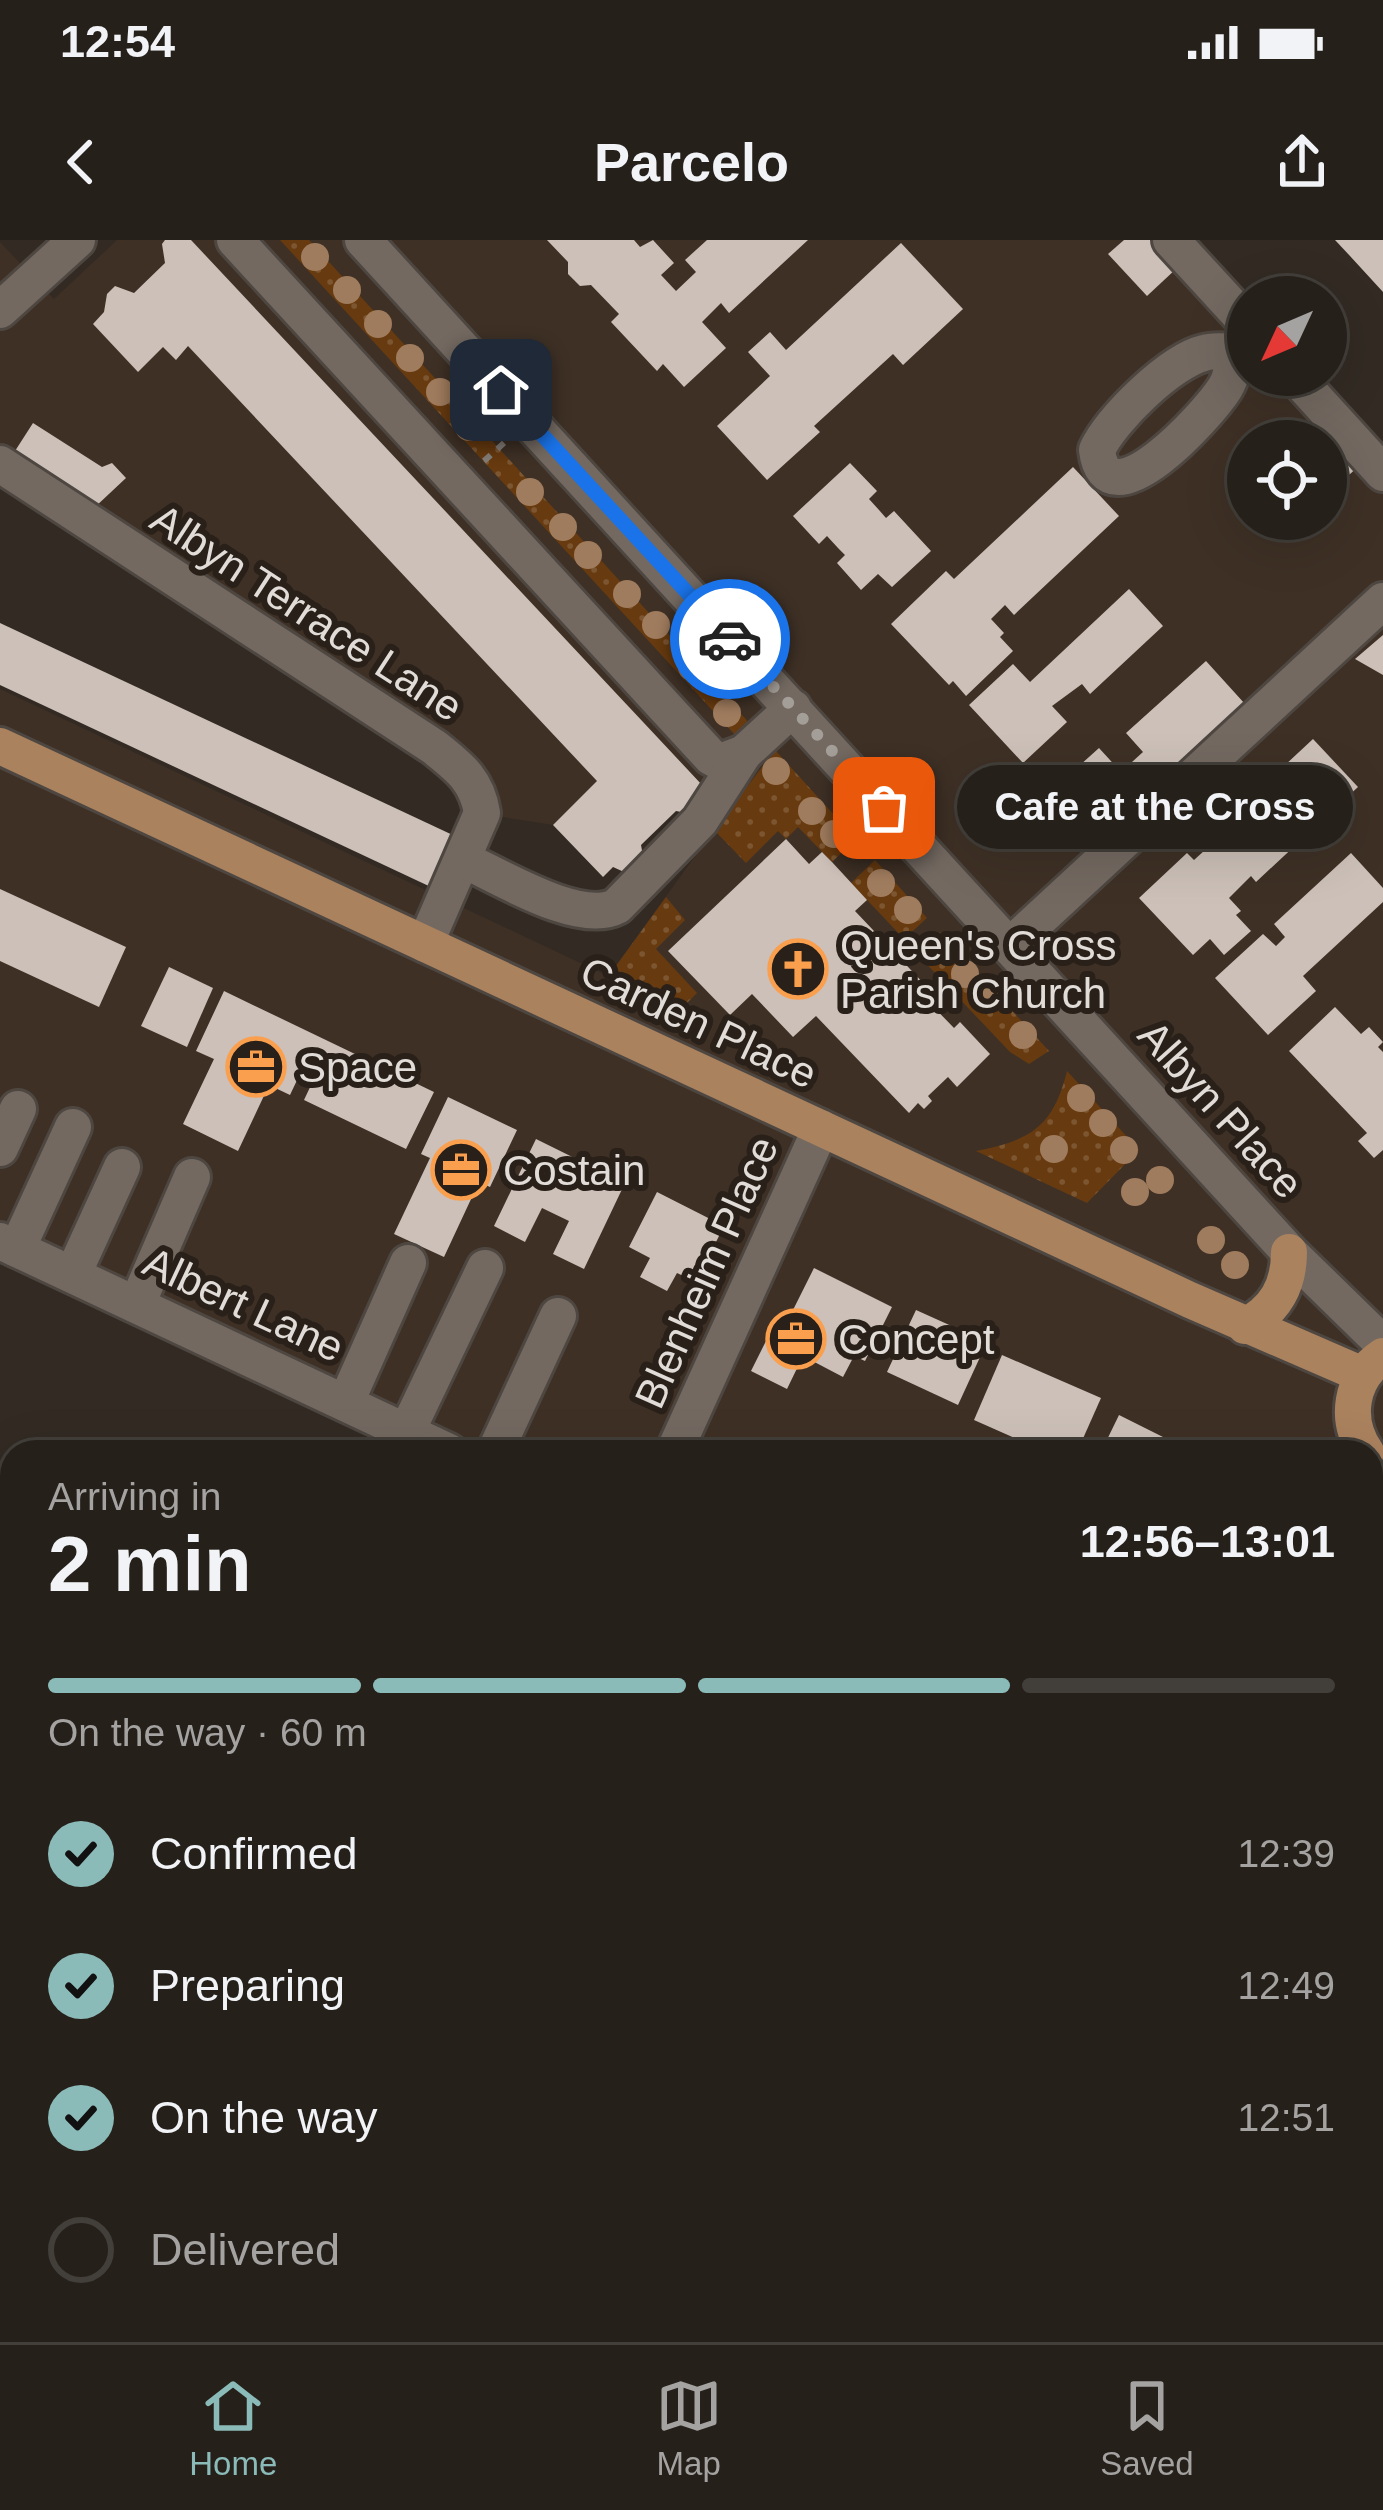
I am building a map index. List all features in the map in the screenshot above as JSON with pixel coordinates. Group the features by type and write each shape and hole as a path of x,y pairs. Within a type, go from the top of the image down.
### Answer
{"main road":[{"name":"Carden Place","path":"0,746 1245,1326 1373,1366"},
{"path":"1245,1326 1261,1317 1284,1289 1289,1252"},
{"path":"1360,1440 1352,1410 1373,1366"}],"street":[{"path":"235,240 711,757 727,762 744,753"},
{"name":"Albyn Place","path":"362,240 1289,1252 1383,1345"},
{"path":"1172,240 1227,316"},
{"path":"0,310 52,248"},
{"path":"1313,396 1383,473"},
{"name":"Albyn Terrace Lane","path":"0,464 458,766 479,792 482,813 425,944"},
{"path":"1010,945 1383,602"},
{"path":"464,860 577,911 606,912 700,820 744,753 793,708"},
{"path":"0,1148 18,1108"},
{"path":"8,1245 74,1127"},
{"name":"Blenheim Place","path":"679,1440 820,1128"},
{"path":"73,1274 122,1167"},
{"path":"137,1304 192,1177"},
{"name":"Albert Lane","path":"8,1245 422,1440"},
{"path":"346,1402 408,1263"},
{"path":"406,1433 485,1268"},
{"path":"501,1440 558,1316"}],"path":[{"path":"460,484 528,420"}],"shaded area":[{"path":"117,240 1150,240 1227,323 1227,396 1293,396 1316,420 1227,420 1227,540 1347,540 1347,454 1383,493 1383,1440 459,1440 0,1224 0,689 608,976 728,811 651,731 553,825 496,816 461,782 0,484 0,242 54,299"},
{"path":"280,240 309,240 752,726 735,735"},
{"path":"775,750 856,839 832,862 798,827 786,839 778,831 746,863 714,830"},
{"path":"875,860 927,918 904,939 851,883"},
{"path":"666,897 685,920 656,949 697,993 679,1011 608,977"},
{"path":"940,932 1049,1051 1029,1064 1010,1052 917,954"},
{"path":"1067,1071 1139,1150 1087,1203 976,1151 1011,1142 1037,1128 1055,1106"}],"building":[{"path":"165,240 191,240 704,787 686,813 676,811 641,845 643,856 637,867 624,872 613,867 603,877 553,825 597,781 188,346 176,360 163,347 138,372 93,324 115,286 134,293 165,263"},
{"path":"547,240 634,240 640,247 653,240 674,263 661,275 676,291 696,272 685,260 707,240 808,240 729,313 721,303 702,322 726,348 684,387 663,364 657,371 611,322 619,314 591,285 580,286 568,274 568,262"},
{"path":"1124,240 1152,240 1177,268 1147,296 1108,254"},
{"path":"1335,240 1383,240 1383,292 1350,256"},
{"path":"901,243 963,309 903,365 893,354 814,426 820,432 767,480 717,426 770,376 748,352 770,332 786,350"},
{"path":"33,423 102,467 112,463 126,478 94,508 15,451"},
{"path":"1347,449 1361,464 1347,477"},
{"path":"850,463 877,491 869,499 886,518 894,511 931,551 892,587 878,574 861,590 837,563 845,555 827,536 819,544 793,516"},
{"path":"1073,467 1119,516 1014,615 1005,605 991,619 1013,651 966,696 953,681 949,685 891,624 946,571 954,579"},
{"path":"1129,589 1163,626 1090,694 1082,684 1052,706 1067,722 1023,763 969,705 1013,664 1030,682"},
{"path":"0,623 457,837 433,888 0,685"},
{"path":"1383,635 1383,675 1355,659"},
{"path":"1206,661 1245,704 1165,775 1155,765 1133,785 1155,810 1105,855 1049,793 1099,748 1121,772 1143,752 1126,733"},
{"path":"1313,739 1358,787 1256,882 1251,876 1229,898 1241,911 1236,915 1251,931 1224,955 1210,939 1193,955 1139,898 1187,853 1194,860 1216,840 1211,834"},
{"name":"Queen's Cross Parish Church","path":"786,839 809,864 822,852 832,862 867,900 855,911 928,988 921,994 954,1028 960,1022 990,1054 957,1087 948,1077 928,1096 932,1101 924,1109 918,1103 909,1113 816,1016 793,1037 752,994 730,1015 668,951"},
{"path":"1351,853 1383,888 1383,902 1303,976 1316,991 1268,1035 1215,978 1263,934 1276,946 1285,937 1274,924"},
{"path":"0,889 126,947 99,1007 0,961"},
{"path":"169,967 213,988 187,1047 141,1026"},
{"path":"224,991 434,1092 406,1149 304,1100 312,1083 299,1076 290,1095 269,1085 238,1151 183,1124 214,1059 196,1051"},
{"path":"1335,1007 1361,1034 1369,1027 1383,1042 1378,1047 1383,1052 1383,1150 1374,1158 1358,1141 1367,1133 1289,1051"},
{"name":"Costain","path":"448,1097 517,1130 490,1187 479,1182 444,1257 394,1234 430,1158 421,1154"},
{"path":"536,1139 625,1183 584,1269 553,1254 569,1221 542,1208 525,1242 494,1226"},
{"path":"657,1192 724,1226 696,1282 677,1273 667,1291 640,1277 650,1258 629,1247"},
{"name":"Concept","path":"814,1268 892,1307 865,1361 854,1356 843,1377 803,1356 787,1389 751,1371 778,1317 787,1322"},
{"path":"916,1310 987,1342 958,1405 887,1372"},
{"path":"1002,1355 1101,1398 1082,1440 1019,1440 974,1420"},
{"path":"1119,1415 1169,1440 1107,1440"}],"way so far":[{"path":"730,639 884,808"}],"place":[{"name":"Cafe at the Cross","path":"884,808"},
{"name":"Queen's Cross Parish Church","path":"798,969"},
{"name":"Space","path":"256,1067"},
{"name":"Costain","path":"461,1170"},
{"name":"Concept","path":"796,1339"}],"route":[{"path":"501,390 730,639"}]}
